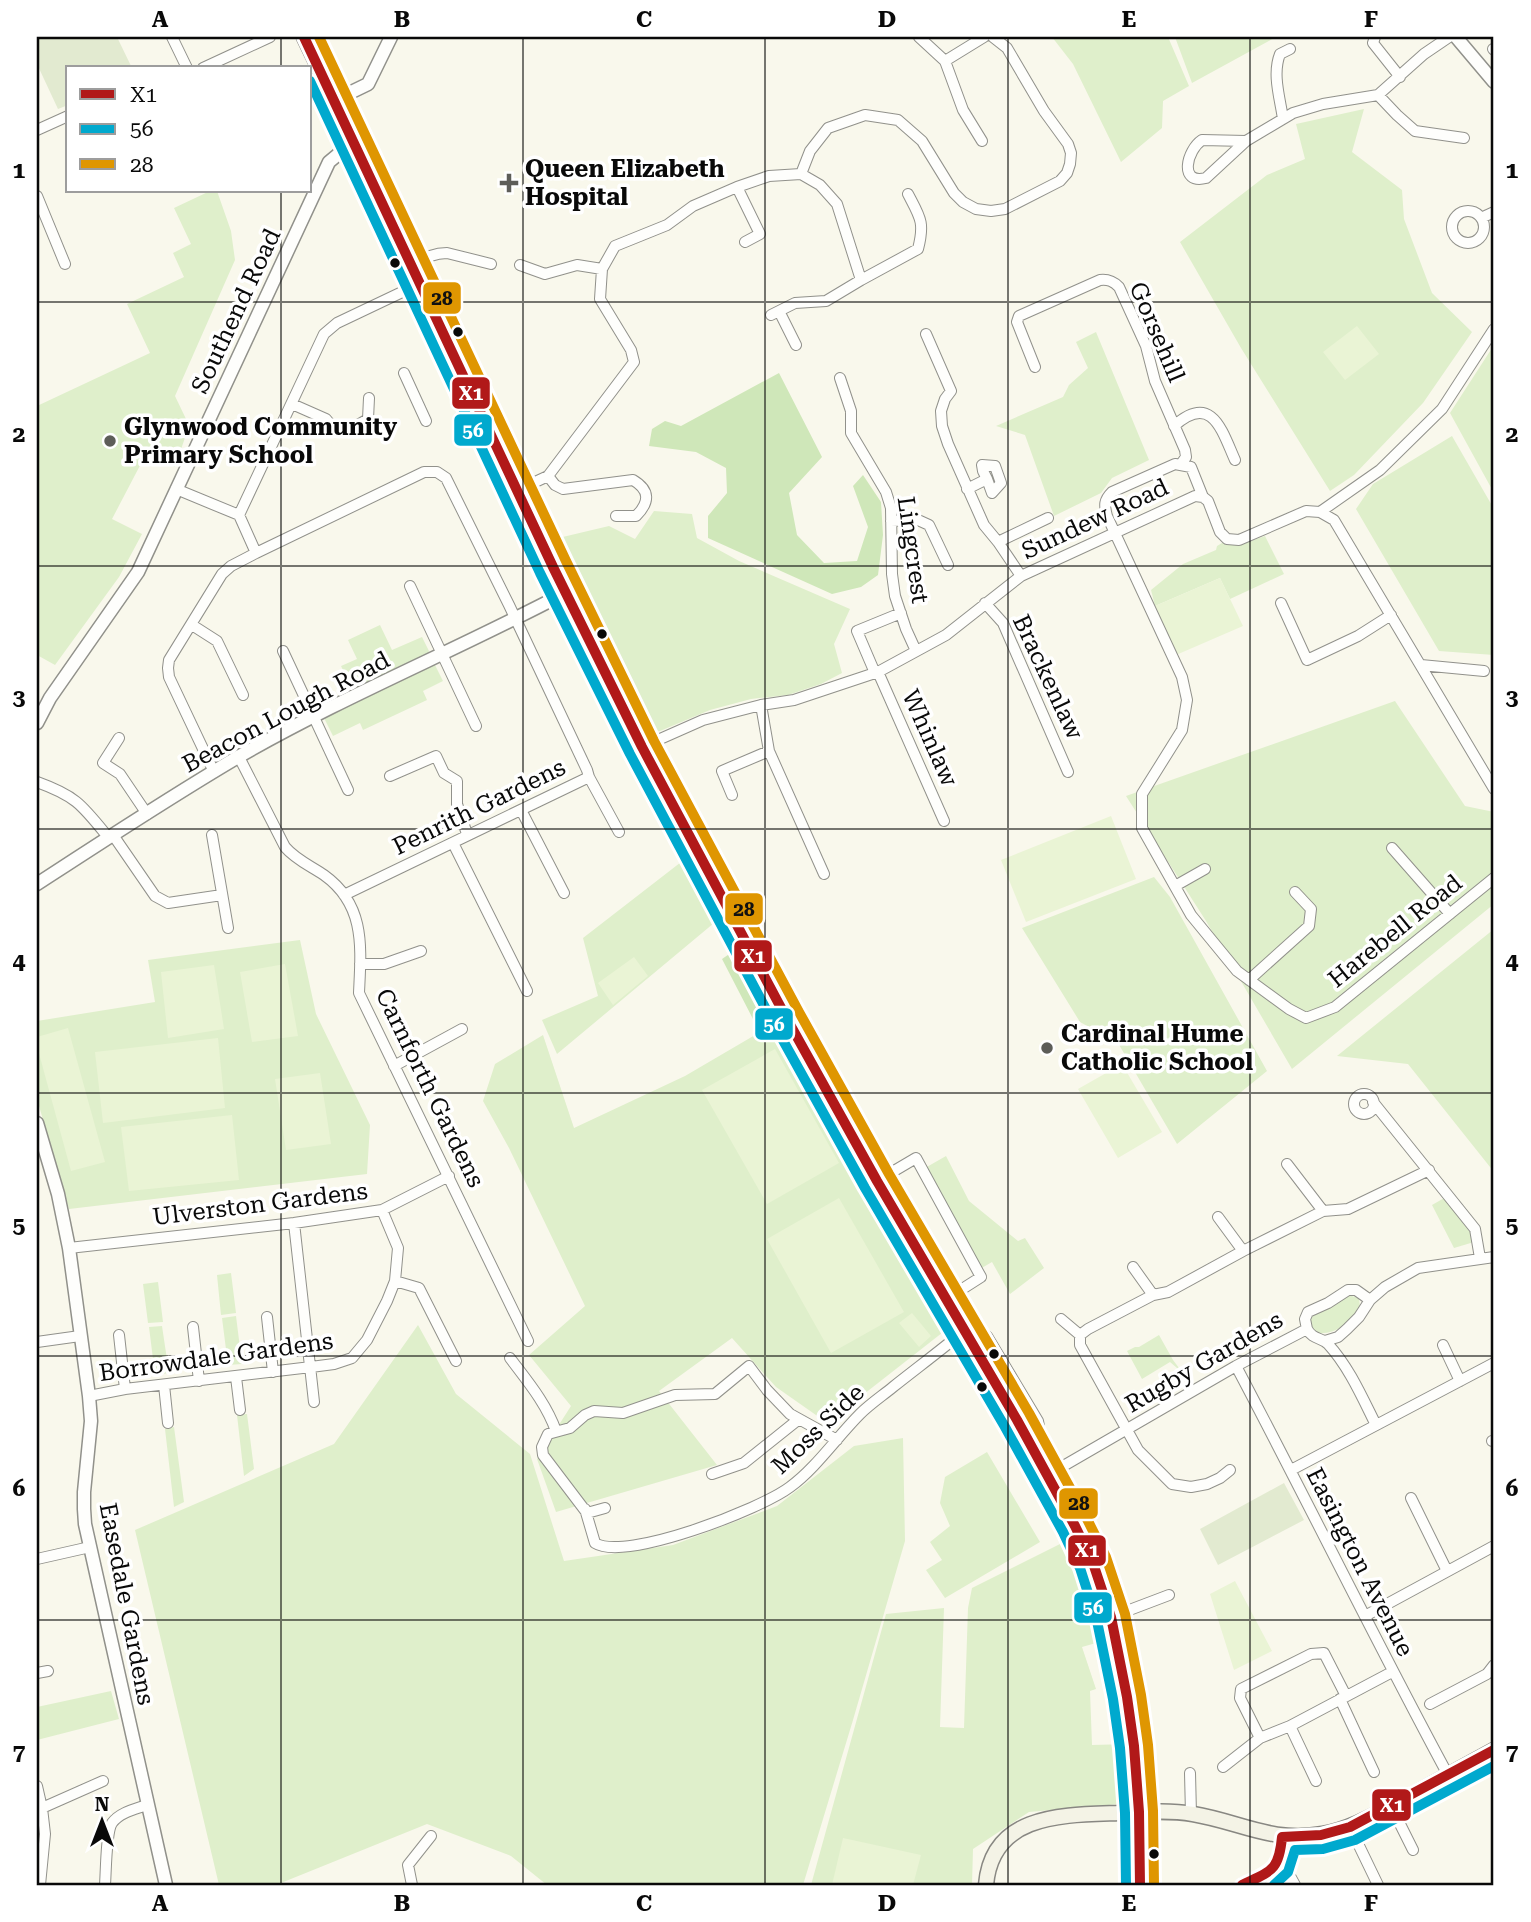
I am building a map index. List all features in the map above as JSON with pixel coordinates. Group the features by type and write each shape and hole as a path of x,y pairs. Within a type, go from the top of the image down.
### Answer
{"main road":[{"path":"304,37 519,490 565,593 642,747 787,1019 877,1181 1028,1441 1093,1563 1111,1617 1123,1671 1133,1735 1139,1812"},
{"path":"986,1885 989,1864 1013,1833 1058,1815 1139,1812 1191,1814 1264,1834 1321,1835 1350,1827 1494,1750"}],"street":[{"path":"172,37 186,66"},
{"path":"212,66 270,37"},
{"path":"335,100 368,84 391,37"},
{"path":"919,37 945,61 963,110 982,141"},
{"path":"945,61 984,37"},
{"path":"801,174 810,151 828,128 865,116 898,120 922,141 954,193 976,209 1005,209 1060,181 1070,164 1068,144 1044,111 1007,48 993,37"},
{"path":"1375,37 1373,43 1401,76"},
{"path":"1246,141 1198,142 1190,154 1188,172 1192,177 1206,178 1246,141 1293,113 1323,104 1378,95 1424,54 1449,37"},
{"path":"1456,37 1494,82"},
{"path":"1283,119 1276,63 1280,54 1290,49"},
{"path":"1378,95 1396,116 1415,131 1464,138"},
{"path":"37,130 66,117"},
{"name":"Southend Road","path":"37,723 50,698 138,572 330,162 341,152 356,145"},
{"path":"519,490 548,476 635,362 631,350 600,299 601,269 615,246 667,225 693,206 737,187 769,176 801,174 820,185 838,204 861,280"},
{"path":"737,187 760,234 745,242"},
{"path":"796,345 775,313 795,303 826,301 918,249 922,221 908,194"},
{"path":"37,196 41,216 65,264"},
{"path":"1481,218 1494,212"},
{"path":"411,265 440,253 491,264"},
{"path":"520,265 545,274 577,265 601,269"},
{"name":"Gorsehill","path":"1035,367 1017,322 1019,316 1100,280 1110,281 1119,287 1146,346 1155,381 1186,457 1181,464"},
{"path":"239,515 324,334 337,323 419,284"},
{"name":"Sundew Road","path":"642,747 703,720 761,705 794,700 876,672 946,635 1021,576 1195,496 1208,501 1220,531 1227,539 1240,540 1306,511 1320,512 1380,470 1442,409 1494,329"},
{"path":"926,334 951,391 941,411 942,426 984,525 1021,576"},
{"path":"404,373 426,421"},
{"name":"Lingcrest","path":"840,379 851,411 851,433 886,492 891,508 895,596 916,651"},
{"path":"292,404 326,419 335,431 353,428 369,419 369,398"},
{"path":"1174,426 1185,416 1198,413 1209,415 1217,421 1235,460"},
{"name":"Harebell Road","path":"1181,464 1175,464 1112,492 1104,505 1182,677 1187,700 1182,730 1142,794 1142,828 1191,915 1237,971 1289,1009 1306,1018 1335,1007 1494,878"},
{"path":"1181,464 1191,467 1203,497"},
{"name":"Penrith Gardens","path":"256,553 424,472 437,472 446,478 516,619 589,777 344,895"},
{"path":"548,476 555,485 563,489 633,480 645,489 645,505 636,516 616,516"},
{"path":"967,489 987,479"},
{"path":"176,489 239,515 256,553 228,568 169,660 169,677 214,772"},
{"path":"1320,512 1334,520 1494,789"},
{"path":"998,542 1048,518"},
{"path":"891,521 918,520 929,525 948,565"},
{"path":"410,586 476,726"},
{"name":"Beacon Lough Road","path":"37,884 239,757 352,697 565,593"},
{"name":"Brackenlaw","path":"985,603 1003,623 1068,772"},
{"path":"1281,603 1307,660 1358,636 1391,615"},
{"name":"Whinlaw","path":"901,613 857,631 944,821"},
{"path":"192,625 218,641 243,695"},
{"path":"283,651 348,790"},
{"path":"1421,665 1484,671"},
{"path":"761,705 769,751 824,874"},
{"path":"119,738 103,763 120,774 147,814"},
{"path":"732,795 722,771 769,751"},
{"path":"390,776 436,756 444,773 457,781 457,804 467,834"},
{"name":"Carnforth Gardens","path":"239,757 285,847 292,855 338,886 344,895 359,928 359,993 528,1341"},
{"path":"589,777 619,832"},
{"path":"37,782 60,790 76,800 110,836 155,896 162,901 169,903 222,895"},
{"path":"521,810 564,893"},
{"path":"212,835 228,928"},
{"path":"453,843 527,991"},
{"path":"1392,848 1450,914"},
{"path":"1175,886 1205,869"},
{"path":"1249,980 1309,926 1311,909 1295,892"},
{"path":"360,964 384,964 421,951"},
{"path":"394,1066 462,1029"},
{"path":"1373,1102 1475,1229 1480,1258"},
{"name":"Easedale Gardens","path":"37,1123 58,1195 69,1248 89,1396 90,1441 83,1509 166,1885"},
{"path":"877,1181 916,1158 981,1278 945,1300"},
{"path":"1287,1164 1323,1212"},
{"path":"1080,1335 1153,1295 1168,1292 1323,1212 1348,1209 1429,1170"},
{"name":"Ulverston Gardens","path":"69,1248 293,1223 382,1210 449,1176"},
{"name":"Borrowdale Gardens","path":"89,1396 125,1389 273,1373 334,1364 352,1358 367,1340 395,1281 398,1248 382,1210"},
{"path":"1218,1217 1243,1251"},
{"path":"293,1223 314,1402"},
{"path":"1307,1328 1314,1338 1325,1341 1338,1337 1385,1287 1418,1268 1494,1257"},
{"path":"1133,1267 1153,1295"},
{"path":"395,1281 419,1288 456,1360"},
{"name":"Rugby Gardens","path":"1046,1476 1307,1328 1305,1319 1308,1312 1348,1290 1356,1290 1370,1300"},
{"path":"267,1317 273,1373"},
{"path":"1061,1319 1080,1335 1080,1345 1138,1450 1172,1485 1191,1487 1207,1484 1230,1470"},
{"path":"193,1327 199,1381"},
{"name":"Moss Side","path":"586,1511 595,1543 602,1548 642,1544 703,1528 772,1499 792,1486 861,1413 964,1331"},
{"path":"119,1335 125,1389"},
{"path":"37,1342 80,1336"},
{"path":"987,1336 1038,1421 1038,1434 1028,1441"},
{"path":"1325,1341 1354,1382 1376,1425"},
{"path":"1443,1345 1460,1381"},
{"path":"510,1358 549,1412 556,1431"},
{"path":"1291,1470 1494,1363"},
{"path":"605,1508 586,1511 543,1455 542,1447 548,1434 570,1428 594,1411 623,1413 675,1395 715,1394 748,1366 767,1391 790,1414 837,1440"},
{"name":"Easington Avenue","path":"1236,1366 1448,1775"},
{"path":"236,1377 240,1410"},
{"path":"164,1385 168,1423"},
{"path":"712,1474 744,1463 799,1419"},
{"path":"1411,1498 1447,1571"},
{"path":"1365,1616 1494,1546"},
{"path":"37,1559 90,1547"},
{"path":"1111,1617 1169,1595"},
{"path":"1260,1738 1240,1698 1241,1689 1311,1654 1324,1653 1374,1772"},
{"path":"1430,1703 1486,1674 1494,1665"},
{"path":"1223,1767 1260,1738 1290,1726 1392,1671"},
{"path":"1290,1726 1316,1781"},
{"path":"1190,1773 1191,1814"},
{"path":"42,1808 103,1781"},
{"path":"37,1786 46,1834 40,1854 40,1885"},
{"path":"105,1885 112,1823 123,1813 147,1805"},
{"path":"1391,1806 1413,1850"},
{"path":"1139,1812 1140,1885"},
{"path":"1350,1827 1378,1885"},
{"path":"412,1885 408,1865 431,1836"},
{"path":"1242,1885 1275,1868 1282,1850 1282,1836"},
{"path":"1278,1864 1289,1874 1295,1885"}],"green space":[{"path":"37,37 117,37 131,66 66,66 66,106 58,109 37,64"},
{"path":"1052,37 1168,37 1189,86 1163,101 1162,128 1121,162 1073,64"},
{"path":"1175,37 1276,37 1192,83"},
{"path":"1364,109 1352,152 1402,190 1404,219 1432,293 1472,332 1423,403 1354,475 1330,491 1241,348 1180,242 1267,175 1305,159 1296,124"},
{"name":"Glynwood Community Primary School","path":"208,192 217,192 231,231 235,260 175,396 186,419 191,420 175,467 146,454 112,519 142,534 119,577 55,665 37,655 37,406 150,353 127,304 184,277 173,253 191,244 174,208"},
{"path":"1357,326 1379,354 1345,380 1323,352"},
{"path":"1096,332 1149,460 1112,478 1101,493 1054,516 1025,435 996,426 1063,397 1069,385 1088,368 1076,342"},
{"path":"1494,345 1494,493 1450,413"},
{"path":"779,373 822,457 789,493 797,535 824,563 857,561 868,527 853,486 863,475 881,502 883,535 878,575 861,587 832,594 708,538 708,516 727,493 726,468 696,452 649,446 652,429 665,421 681,426"},
{"path":"1452,436 1494,509 1494,655 1439,651 1356,509 1373,484"},
{"path":"654,511 692,514 697,538 739,561 850,609 834,644 842,673 821,684 788,695 751,699 710,710 660,731 646,733 550,540 609,526 635,539"},
{"path":"1265,536 1284,574 1230,599 1220,578 1155,606 1151,590 1183,564 1216,550 1222,543 1242,544"},
{"path":"1220,578 1243,626 1176,655 1155,606"},
{"path":"380,625 392,650 422,637 428,654 353,691 341,666 357,659 348,640"},
{"path":"434,663 443,681 423,691 427,700 363,730 360,723 333,736 324,718"},
{"path":"1395,701 1465,806 1494,812 1494,904 1292,1069 1206,921 1126,796"},
{"path":"1111,816 1136,879 1026,922 1001,860"},
{"path":"685,859 720,918 557,1054 542,1020 598,996 583,938"},
{"path":"1154,877 1170,897 1267,1071 1177,1144 1118,1043 1080,1022 1022,928"},
{"path":"1494,929 1494,1172 1408,1064 1337,1056"},
{"path":"300,940 316,1014 370,1125 367,1174 69,1209 37,1099 37,1021 155,1002 148,960"},
{"path":"741,946 771,1008 753,1019 722,959"},
{"path":"634,957 648,976 613,1005 598,983"},
{"path":"285,964 298,1036 252,1042 240,972"},
{"path":"214,965 224,1029 168,1038 161,972"},
{"path":"774,1024 947,1329 864,1394 833,1427 776,1387 732,1338 659,1391 717,1465 556,1512 537,1459 571,1406 529,1355 585,1306 509,1148 483,1101 495,1064 543,1035 574,1128 685,1076"},
{"path":"68,1028 105,1162 71,1171 37,1046 37,1037"},
{"path":"218,1038 225,1108 103,1123 95,1052"},
{"path":"775,1049 839,1163 767,1204 702,1090"},
{"path":"1122,1064 1162,1132 1118,1158 1078,1089"},
{"path":"320,1073 331,1144 286,1150 275,1079"},
{"path":"232,1115 239,1180 129,1191 121,1127"},
{"path":"946,1156 969,1201 1018,1241 1025,1238 1044,1268 1010,1294 992,1262 980,1269 925,1168"},
{"path":"1446,1197 1470,1229 1474,1242 1454,1248 1432,1205"},
{"path":"839,1198 904,1312 831,1353 767,1239"},
{"path":"231,1273 236,1313 221,1315 217,1275"},
{"path":"158,1282 163,1322 148,1323 143,1284"},
{"path":"1348,1295 1359,1298 1360,1307 1351,1318 1336,1330 1316,1333 1310,1324 1311,1318"},
{"path":"912,1313 931,1336 919,1347 899,1323"},
{"path":"236,1316 242,1364 228,1365 222,1318"},
{"path":"418,1325 456,1394 530,1454 564,1561 673,1545 777,1506 854,1446 903,1438 905,1541 803,1885 547,1885 511,1856 427,1824 276,1885 219,1885 135,1530 334,1444"},
{"path":"162,1326 169,1373 155,1375 149,1327"},
{"path":"1159,1335 1191,1384 1188,1386 1170,1362 1142,1379 1127,1351"},
{"path":"247,1414 254,1469 244,1476 237,1415"},
{"path":"174,1427 184,1502 174,1507 165,1429"},
{"path":"987,1452 1040,1542 945,1598 926,1570 942,1560 930,1542 950,1526 940,1503 945,1477"},
{"path":"1284,1483 1304,1520 1218,1565 1200,1529"},
{"path":"1068,1540 1097,1613 1103,1641 1082,1647 1096,1689 1090,1691 1092,1745 1129,1744 1132,1789 1119,1804 1029,1812 973,1849 972,1885 811,1885 886,1614 944,1608 940,1727 964,1728 968,1608 972,1588"},
{"path":"1235,1581 1272,1651 1234,1670 1210,1594"},
{"path":"111,1691 119,1719 37,1740 37,1707"},
{"path":"843,1838 921,1855 913,1885 832,1885"}],"transit line":[{"name":"X1","path":"304,37 553,567 642,747 787,1019 877,1181 1017,1420 1093,1563 1111,1617 1127,1697 1139,1812 1140,1885"},
{"name":"28","path":"319,37 566,561 654,741 799,1012 889,1174 1029,1413 1106,1557 1125,1614 1141,1695 1153,1811 1154,1885"},
{"name":"56","path":"312,85 540,573 630,754 775,1026 865,1188 1005,1427 1080,1568 1097,1621 1113,1699 1125,1813 1126,1885"},
{"name":"X1","path":"1282,1837 1321,1835 1350,1827 1494,1750"},
{"name":"56","path":"1274,1885 1288,1872 1295,1850 1323,1849 1355,1840 1494,1766"},
{"name":"X1","path":"1242,1885 1272,1868 1279,1857 1282,1837"}],"place":[{"name":"Queen Elizabeth Hospital","path":"509,183"},
{"name":"Glynwood Community Primary School","path":"110,441"},
{"name":"Cardinal Hume Catholic School","path":"1047,1048"}]}
